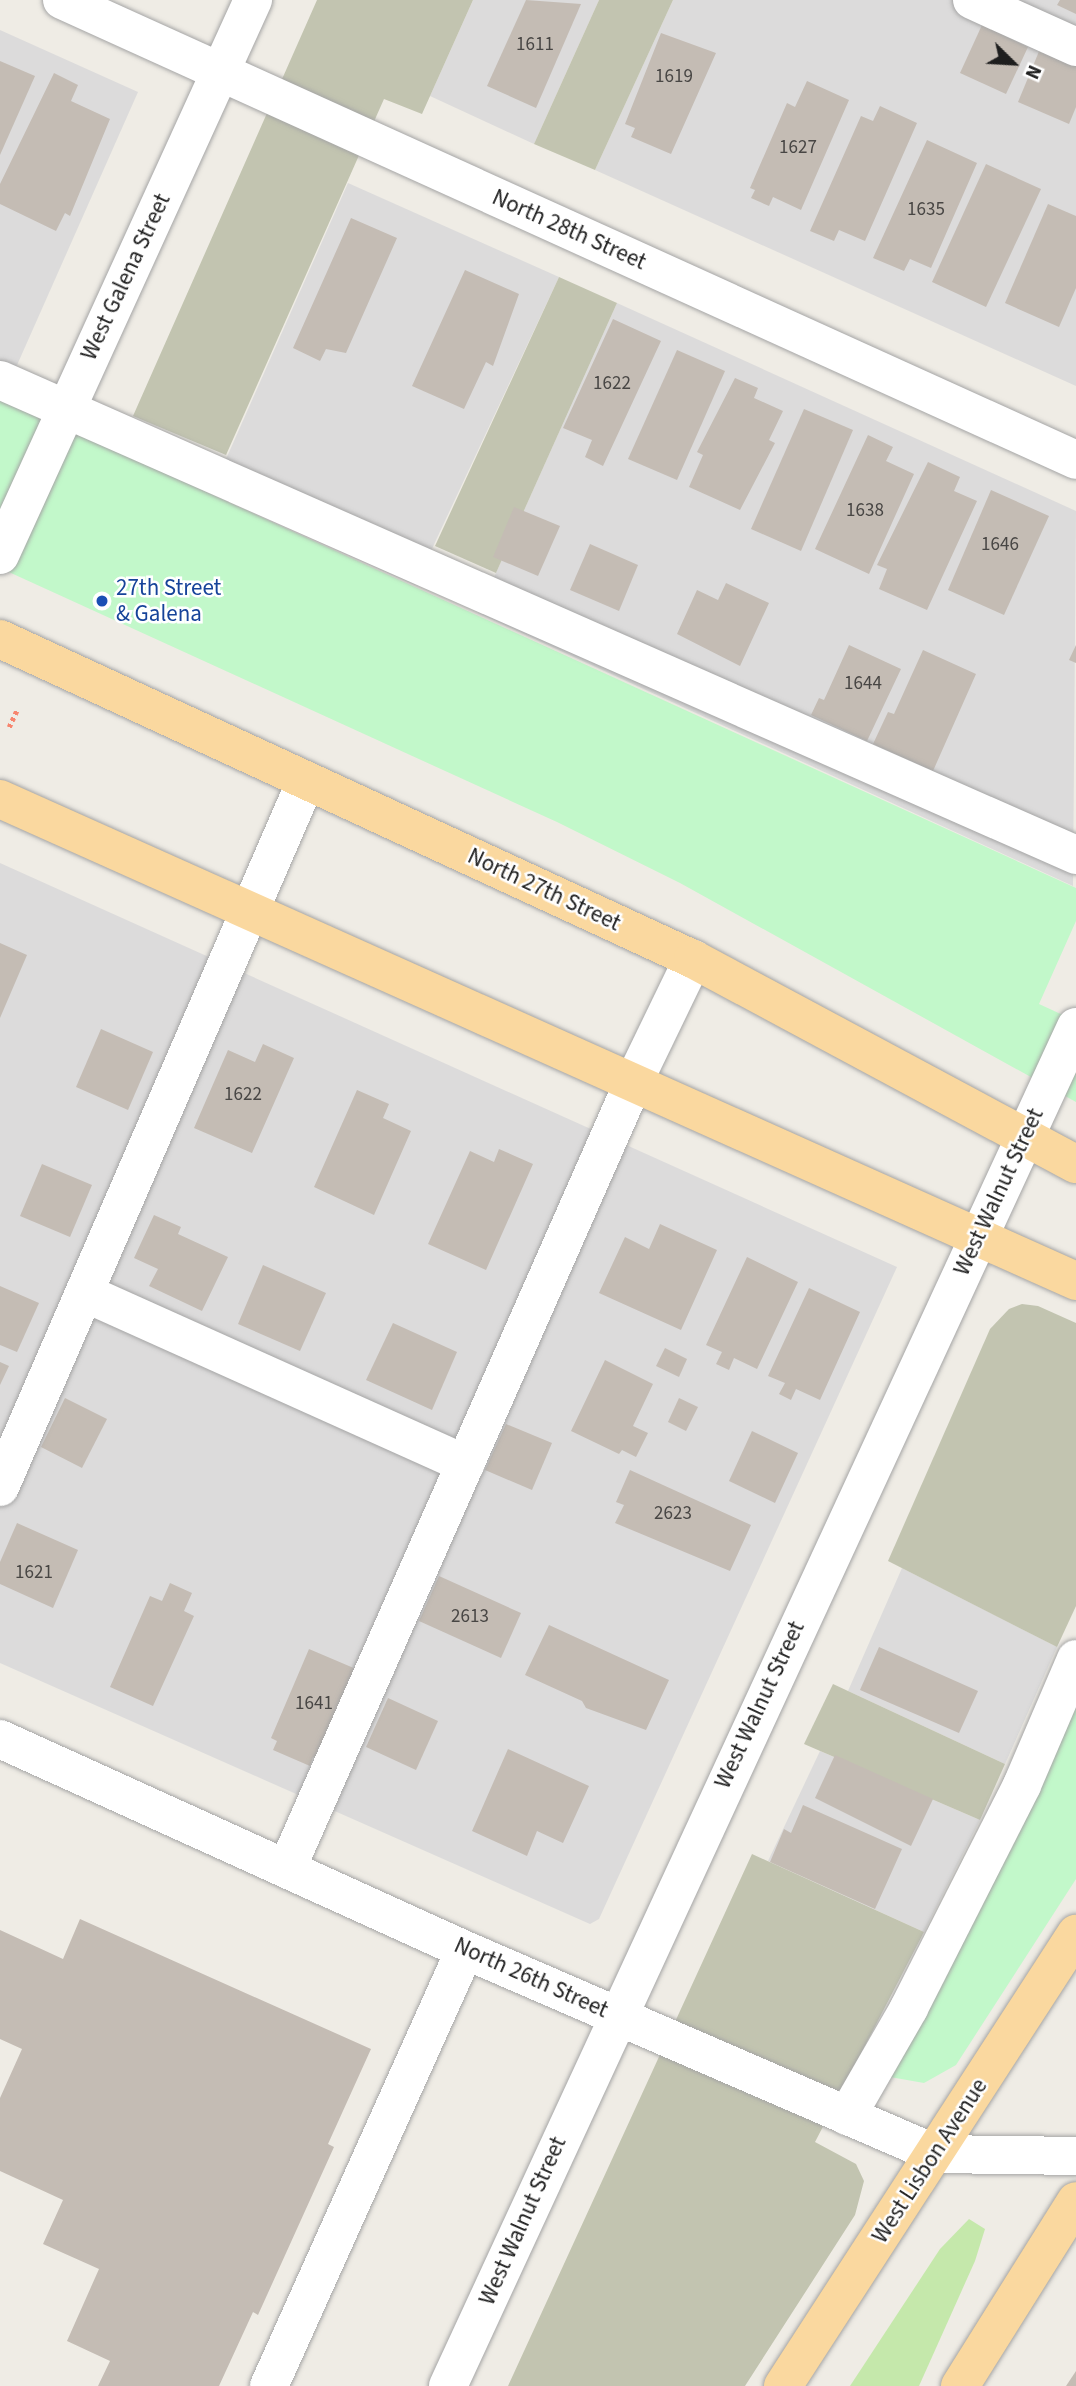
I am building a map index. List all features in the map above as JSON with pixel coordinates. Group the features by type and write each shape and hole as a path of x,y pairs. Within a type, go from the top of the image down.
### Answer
{"main road":[{"name":"North 27th Street","path":"0,639 694,959 1027,1135 1076,1164"},
{"path":"0,799 1076,1281"},
{"name":"West Lisbon Avenue","path":"783,2386 936,2154 1076,1934"},
{"path":"960,2386 1076,2201"}],"street":[{"name":"North 28th Street","path":"62,0 1076,460"},
{"name":"West Galena Street","path":"0,555 253,0"},
{"path":"972,0 1076,47"},
{"path":"0,380 1076,855"},
{"path":"0,1487 252,912 306,780"},
{"path":"288,1868 633,1083 694,959"},
{"name":"West Walnut Street","path":"448,2386 616,2016 1076,1027"},
{"path":"85,1293 465,1464"},
{"path":"848,2116 909,2008 1022,1785 1076,1659"},
{"name":"North 26th Street","path":"0,1739 465,1950 936,2154 1076,2156"},
{"path":"269,2386 465,1950"}],"path":[{"path":"9,727 16,710"}],"shaded area":[{"path":"317,0 473,0 422,114 384,99 226,455 133,416"},
{"path":"473,0 599,0 534,144 430,96"},
{"path":"599,0 673,0 595,170 534,144"},
{"path":"673,0 1076,0 1076,386 595,170"},
{"path":"0,30 138,92 2,399 0,398"},
{"path":"348,183 559,277 415,585 211,493"},
{"path":"559,277 617,303 496,573 435,546"},
{"path":"617,303 1076,511 1073,886 478,613"},
{"path":"0,863 897,1267 599,1919 590,1924 0,1663"},
{"path":"1022,1304 1038,1306 1076,1323 1076,1606 1057,1647 888,1561 990,1329 1009,1309"},
{"path":"902,1568 1057,1647 1005,1764 848,1691"},
{"path":"833,1684 1005,1764 980,1820 804,1744"},
{"path":"820,1751 980,1820 924,1932 768,1861"},
{"path":"752,1854 924,1932 815,2142 856,2164 864,2181 855,2215 745,2386 508,2386"}],"green space":[{"path":"0,398 1076,888 1076,921 1039,1004 1076,1021 1076,1102 680,883 557,822 0,568"},
{"path":"1076,1679 1076,1879 956,2065 924,2083 890,2077"},
{"path":"969,2219 985,2229 975,2261 919,2386 850,2386 940,2249"}],"building":[{"path":"526,0 581,4 536,108 487,86"},
{"path":"1060,0 1076,0 1076,14 1057,5"},
{"path":"982,25 1028,47 1006,94 960,73"},
{"path":"661,33 716,53 671,154 631,137 635,128 625,124"},
{"path":"1040,49 1076,65 1076,107 1069,124 1018,102"},
{"path":"0,61 35,76 0,155"},
{"path":"54,73 78,85 71,101 110,119 70,216 65,213 56,231 0,204 0,184"},
{"path":"807,81 849,100 801,210 773,197 769,206 751,198 755,190 750,188 787,103 795,107"},
{"path":"880,106 917,123 865,241 839,230 834,241 810,231 861,116 873,121"},
{"path":"927,140 977,163 931,268 910,259 904,271 873,258"},
{"path":"986,164 1041,189 986,307 932,282"},
{"path":"1048,204 1076,216 1076,288 1059,327 1005,303"},
{"path":"351,218 397,238 346,353 326,349 320,361 293,348"},
{"path":"465,270 519,294 493,366 486,362 464,409 412,386"},
{"path":"613,319 661,341 603,466 585,457 592,440 563,428"},
{"path":"677,350 725,371 677,480 628,459"},
{"path":"735,378 758,388 754,398 783,411 769,440 775,443 740,510 689,487 703,455 697,452"},
{"path":"804,409 853,430 801,551 751,529"},
{"path":"868,435 893,447 886,461 914,474 869,574 815,549"},
{"path":"928,462 960,477 954,491 977,501 927,610 879,589 887,569 877,565"},
{"path":"991,490 1049,516 1004,615 948,590"},
{"path":"514,507 560,526 538,576 493,557"},
{"path":"590,544 638,565 619,611 570,590"},
{"path":"726,583 769,603 740,666 677,634 697,590 718,600"},
{"path":"849,645 901,669 867,741 811,715 819,698 824,700"},
{"path":"1076,645 1076,663 1069,660"},
{"path":"923,650 976,674 933,771 873,744 888,712 894,714"},
{"path":"0,943 27,955 0,1018"},
{"path":"101,1029 153,1052 128,1110 76,1087"},
{"path":"263,1044 294,1058 252,1153 194,1128 228,1050 255,1062"},
{"path":"357,1090 389,1104 383,1118 411,1131 374,1215 314,1187"},
{"path":"499,1149 533,1164 486,1270 428,1244 470,1151 494,1162"},
{"path":"42,1164 92,1185 70,1237 20,1216"},
{"path":"154,1215 181,1227 178,1234 228,1257 202,1311 149,1286 158,1269 134,1258"},
{"path":"660,1224 717,1250 681,1330 599,1293 625,1237 649,1249"},
{"path":"747,1257 798,1282 757,1369 734,1358 729,1370 716,1364 722,1352 706,1345"},
{"path":"263,1265 326,1293 300,1351 238,1324"},
{"path":"0,1286 39,1303 17,1352 0,1345"},
{"path":"809,1288 860,1312 820,1400 796,1389 791,1400 779,1394 785,1383 768,1376"},
{"path":"393,1323 457,1352 432,1410 366,1380"},
{"path":"665,1348 687,1359 679,1377 656,1366"},
{"path":"605,1360 653,1384 633,1426 648,1433 636,1457 622,1450 619,1454 571,1431"},
{"path":"0,1362 9,1366 0,1385"},
{"path":"65,1398 107,1419 82,1468 41,1447"},
{"path":"679,1398 698,1407 686,1431 668,1422"},
{"path":"506,1424 552,1443 532,1490 485,1470"},
{"path":"752,1431 798,1453 775,1503 729,1481"},
{"path":"630,1470 751,1525 730,1571 615,1523 624,1505 616,1502"},
{"path":"17,1523 78,1550 53,1608 0,1584 0,1562"},
{"path":"439,1576 521,1613 501,1658 419,1621"},
{"path":"170,1583 192,1593 184,1611 194,1616 153,1706 110,1687 150,1596 162,1601"},
{"path":"549,1625 669,1680 646,1730 586,1708 582,1701 525,1675"},
{"path":"879,1647 978,1691 959,1733 860,1690"},
{"path":"309,1649 356,1669 318,1759 313,1757 310,1766 273,1750 277,1741 271,1738"},
{"path":"388,1698 438,1721 416,1770 366,1747"},
{"path":"508,1749 589,1786 563,1843 537,1831 527,1856 472,1831"},
{"path":"835,1755 933,1799 911,1846 815,1798"},
{"path":"803,1805 902,1849 875,1909 770,1862 784,1829 791,1833"},
{"path":"80,1919 371,2049 328,2144 334,2147 258,2315 253,2312 219,2386 98,2386 110,2361 67,2341 99,2269 43,2244 63,2200 0,2171 0,2098 22,2049 0,2039 0,1930 63,1959"},
{"path":"1076,2371 1076,2386 1066,2386"}],"place":[{"name":"27th Street & Galena","path":"102,601"}]}
